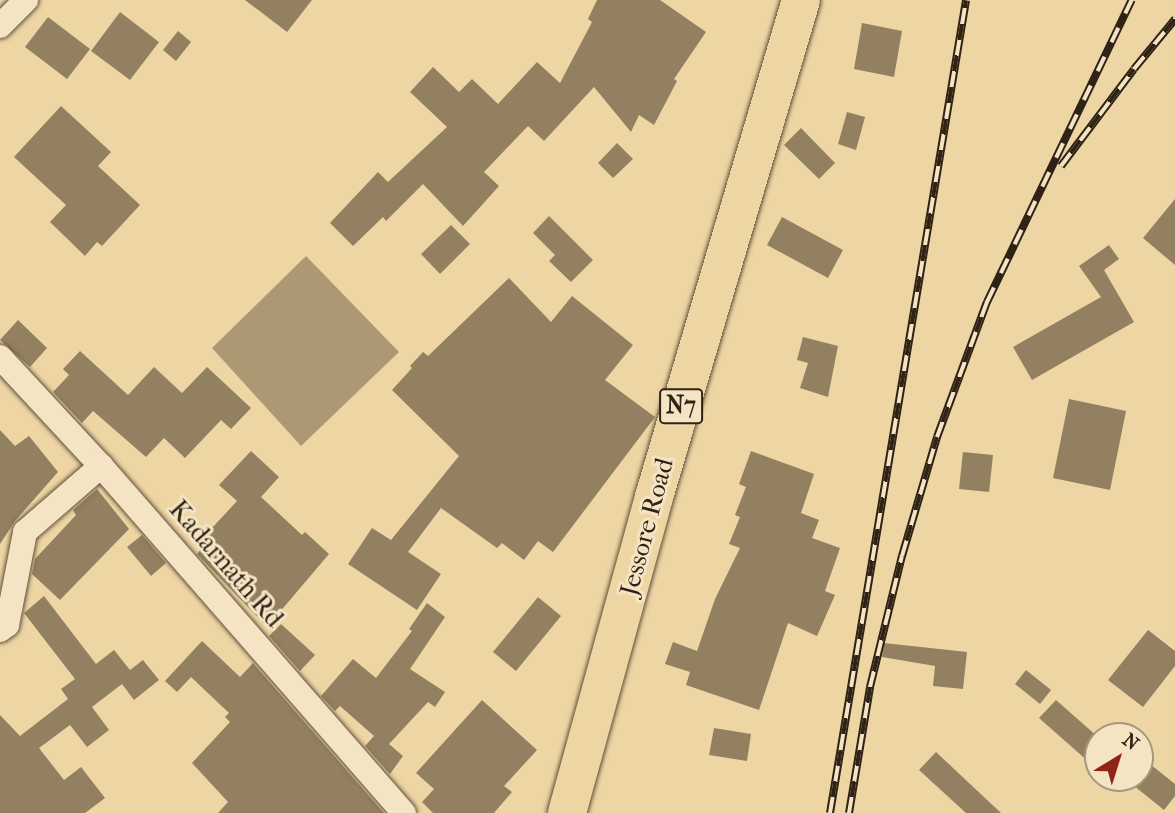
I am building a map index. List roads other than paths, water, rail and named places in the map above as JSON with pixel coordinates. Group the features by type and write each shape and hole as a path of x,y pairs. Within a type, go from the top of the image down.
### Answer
{"highway":[{"name":"Jessore Road","path":"568,813 654,497 801,0"}],"street":[{"path":"0,26 26,0"},
{"name":"Kadarnath Rd","path":"0,358 101,466 404,813"},
{"path":"0,630 7,625 24,533 101,466"}],"railway":[{"path":"830,813 966,0"},
{"path":"849,813 870,687 902,556 937,437 987,302 1132,0"},
{"path":"1061,166 1175,19"}]}
